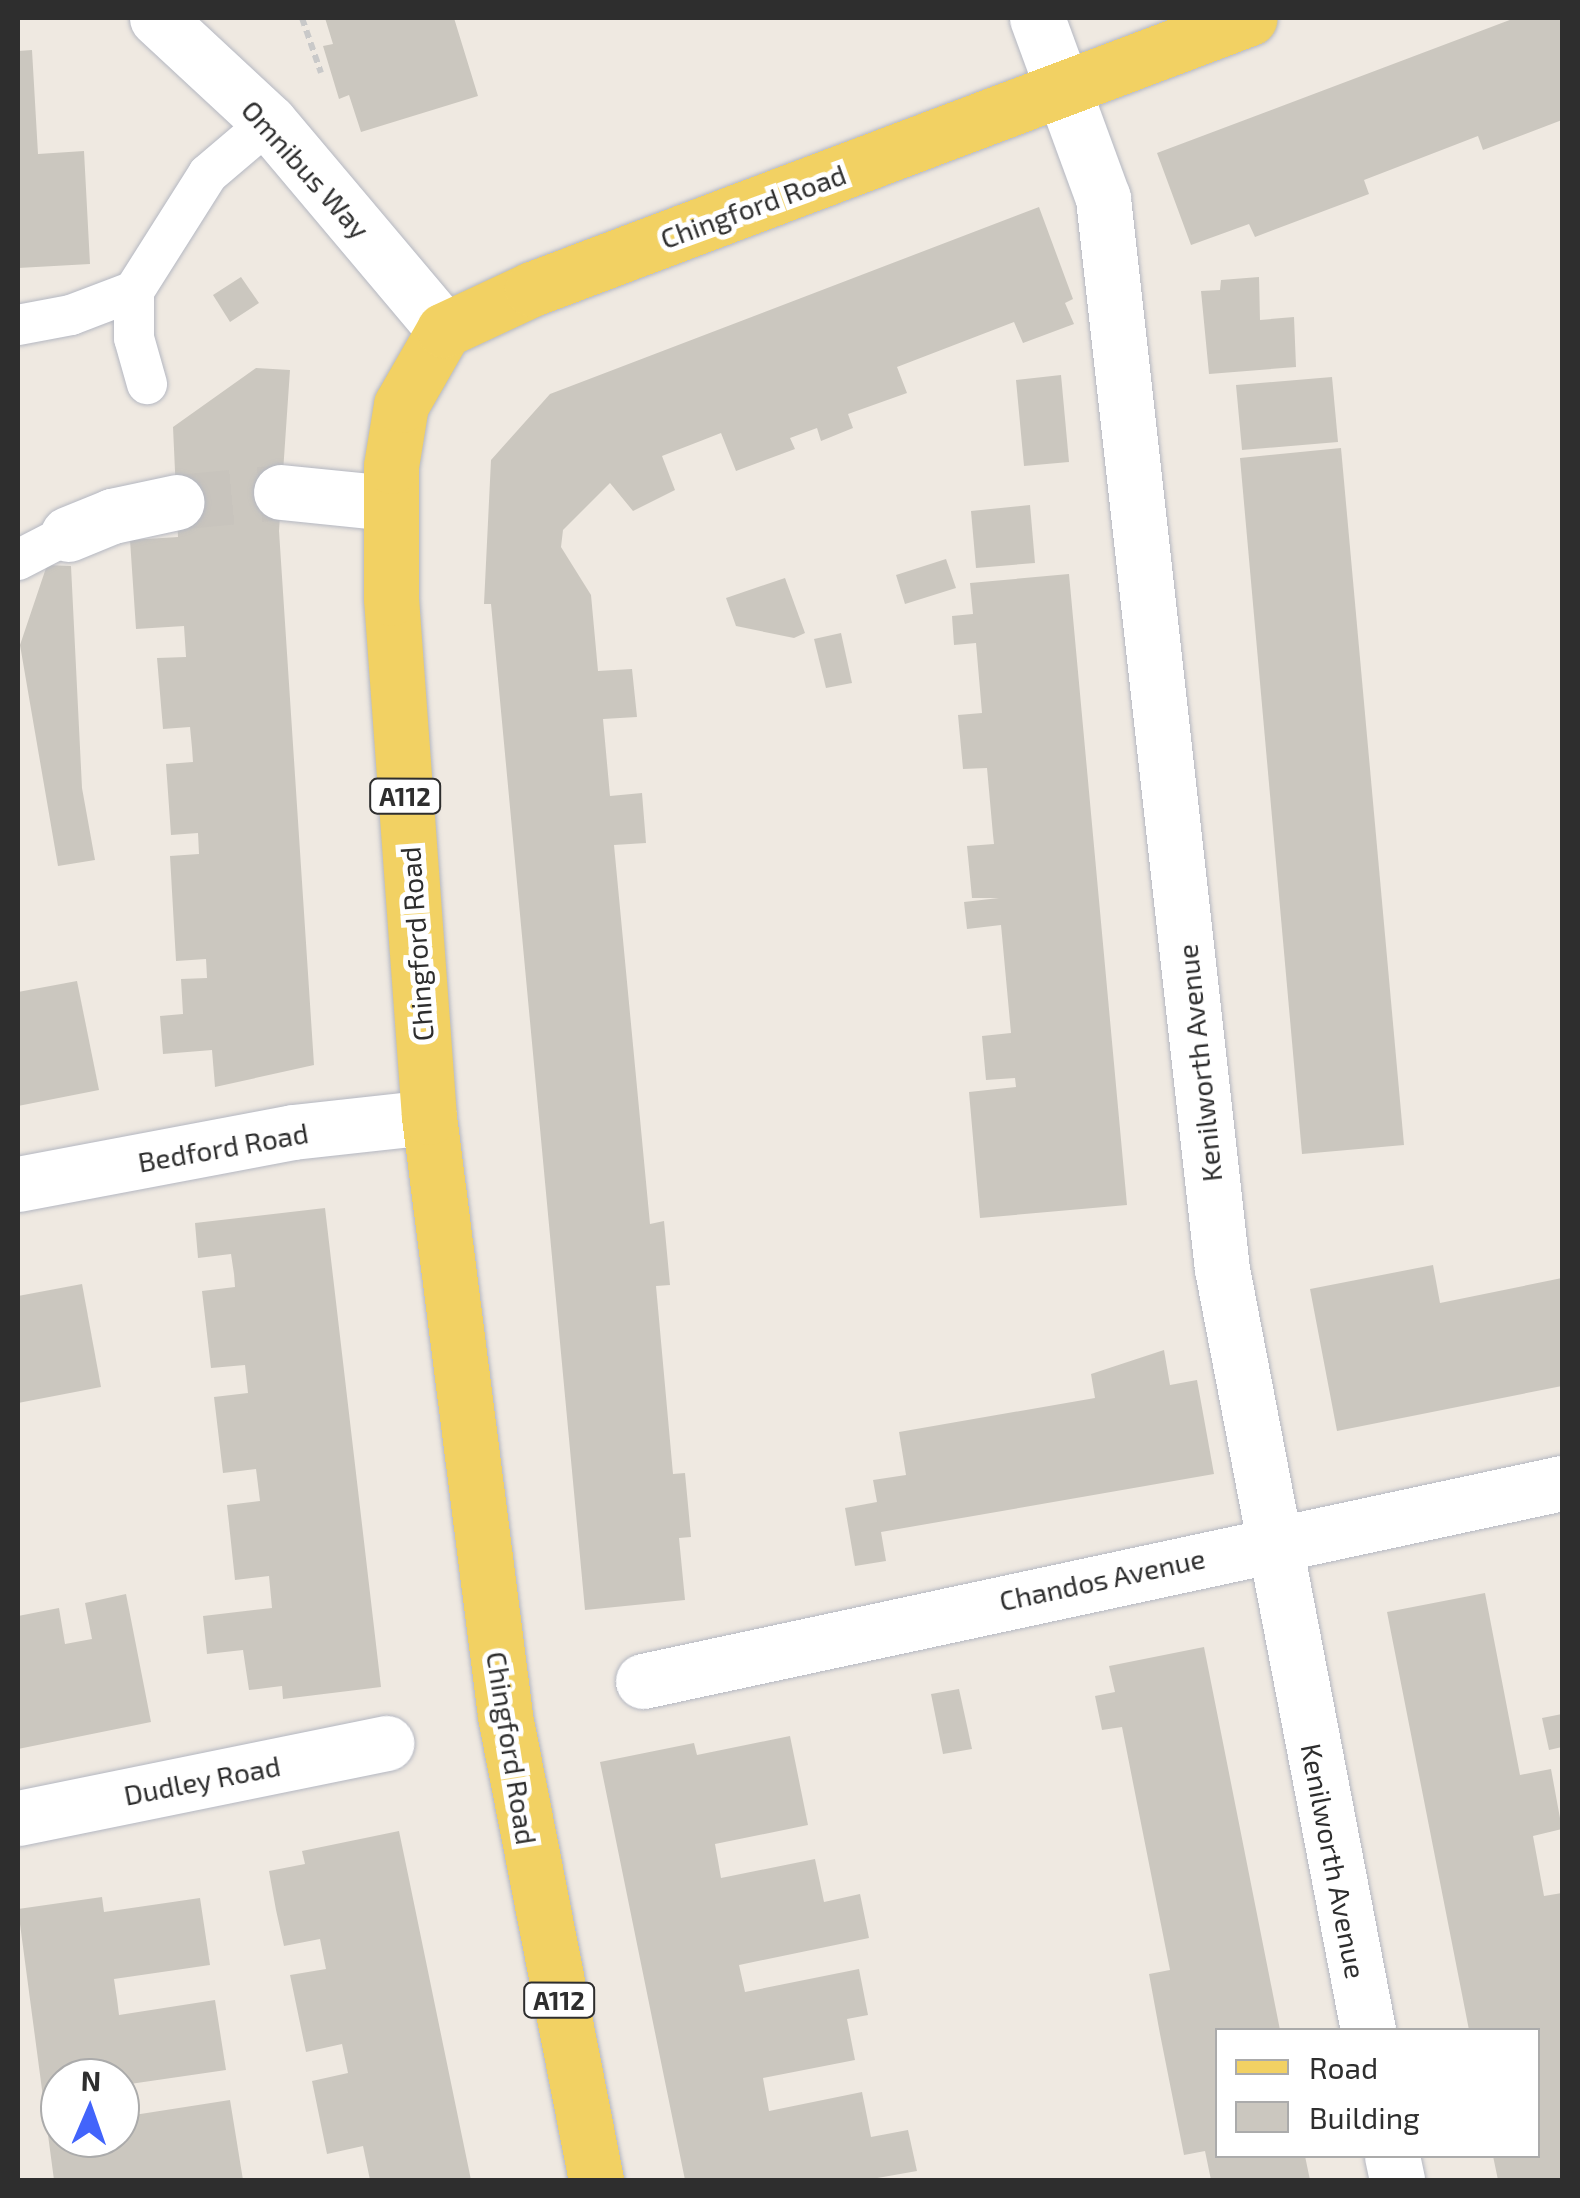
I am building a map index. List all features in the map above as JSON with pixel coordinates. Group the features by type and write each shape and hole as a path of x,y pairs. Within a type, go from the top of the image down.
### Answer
{"main road":[{"name":"Chingford Road","path":"596,2180 505,1714 429,1118 391,598 390,504 401,405 444,330 620,254 1064,92 1250,18"}],"street":[{"name":"Omnibus Way","path":"157,18 270,122 444,330"},
{"name":"Kenilworth Avenue","path":"1037,18 1102,198 1222,1270 1271,1542 1368,2028"},
{"path":"281,492 390,504"},
{"path":"68,534 177,502"},
{"name":"Bedford Road","path":"18,1184 293,1132 429,1118"},
{"name":"Chandos Avenue","path":"642,1680 1271,1542 1562,1483"},
{"name":"Dudley Road","path":"18,1818 386,1743"}],"lane":[{"path":"147,384 134,338 134,291 208,174 270,122"},
{"path":"18,324 72,315 134,291"},
{"path":"18,560 68,534"}],"path":[{"path":"302,18 323,79"}],"building":[{"path":"325,18 454,18 478,96 361,132 349,95 339,99 323,46 333,44"},
{"path":"1515,18 1562,18 1562,120 1483,150 1478,136 1364,180 1369,194 1255,237 1249,224 1191,245 1157,153"},
{"path":"32,50 38,154 84,151 90,264 18,268 18,51"},
{"path":"1039,207 1073,299 1065,303 1074,324 1023,343 1014,322 897,367 907,393 848,414 853,428 821,441 817,428 790,438 795,449 736,471 721,433 662,456 675,490 633,511 610,483 563,530 561,547 591,595 598,671 632,669 637,717 603,719 610,796 642,793 646,843 614,845 650,1224 664,1221 670,1285 656,1286 673,1474 685,1473 691,1537 679,1538 685,1600 585,1610 491,604 484,604 491,460 550,394"},
{"path":"241,277 259,303 230,322 213,295"},
{"path":"1259,277 1260,320 1294,317 1296,367 1209,374 1201,291 1220,290 1221,280"},
{"path":"256,368 290,370 279,531 314,1065 215,1087 212,1050 163,1054 160,1016 183,1014 181,979 207,978 206,959 176,961 170,856 199,854 198,833 171,835 166,764 193,762 192,748 190,727 163,729 157,658 186,657 184,626 136,629 130,540 178,537 173,427"},
{"path":"1061,375 1069,462 1024,466 1016,380"},
{"path":"1332,377 1338,442 1242,450 1236,385"},
{"path":"1341,448 1404,1145 1302,1154 1240,458"},
{"path":"1030,505 1035,563 976,568 971,511"},
{"path":"946,559 956,588 905,604 896,575"},
{"path":"47,565 71,566 82,788 95,860 58,866 20,645"},
{"path":"1069,574 1127,1205 980,1218 969,1092 1016,1087 1015,1078 986,1080 982,1036 1011,1033 1001,925 967,929 964,902 999,898 972,898 967,846 994,844 987,768 963,769 958,715 982,713 976,643 954,645 952,616 973,614 970,583"},
{"path":"785,578 805,633 794,638 736,626 726,598"},
{"path":"841,633 852,683 826,688 814,639"},
{"path":"77,981 99,1090 18,1106 18,992"},
{"path":"325,1208 381,1687 283,1699 282,1686 249,1690 243,1650 207,1654 203,1616 272,1608 269,1576 235,1580 227,1505 260,1501 256,1469 223,1473 214,1397 248,1393 245,1365 211,1368 202,1291 235,1287 234,1274 231,1254 198,1258 195,1223"},
{"path":"1433,1265 1440,1303 1562,1278 1562,1386 1337,1431 1310,1289"},
{"path":"82,1284 101,1387 18,1403 18,1296"},
{"path":"1164,1350 1170,1385 1197,1380 1214,1474 881,1532 886,1561 855,1566 845,1508 877,1502 873,1480 906,1475 899,1432 1095,1398 1091,1374"},
{"path":"1485,1593 1520,1775 1551,1769 1562,1829 1533,1836 1544,1896 1562,1893 1562,2180 1498,2180 1493,2158 1540,2158 1540,2028 1469,2028 1387,1612"},
{"path":"126,1594 151,1722 18,1749 18,1616 59,1608 65,1644 92,1639 85,1603"},
{"path":"1204,1647 1280,2028 1215,2028 1215,2158 1305,2158 1310,2180 1211,2180 1205,2151 1184,2155 1149,1974 1170,1970 1122,1727 1102,1730 1095,1696 1115,1692 1109,1666"},
{"path":"959,1689 972,1749 943,1754 931,1694"},
{"path":"1562,1714 1562,1747 1549,1750 1542,1718"},
{"path":"790,1736 808,1825 715,1844 721,1878 815,1859 824,1902 860,1894 869,1938 739,1965 745,1992 859,1969 868,2015 847,2019 855,2060 763,2078 769,2111 862,2092 871,2137 908,2130 917,2171 866,2180 685,2180 600,1762 694,1743 697,1755"},
{"path":"399,1831 471,2180 370,2180 363,2146 327,2154 312,2081 348,2073 342,2044 306,2052 290,1975 326,1969 320,1939 284,1946 276,1910 269,1871 305,1864 302,1851"},
{"path":"102,1897 104,1912 200,1898 210,1965 114,1979 119,2015 215,2000 226,2070 140,2083 140,2058 40,2058 40,2075 18,1909"},
{"path":"230,2100 243,2180 54,2180 51,2158 140,2158 140,2114"}],"tunnel":[{"path":"177,502 281,492"}]}
